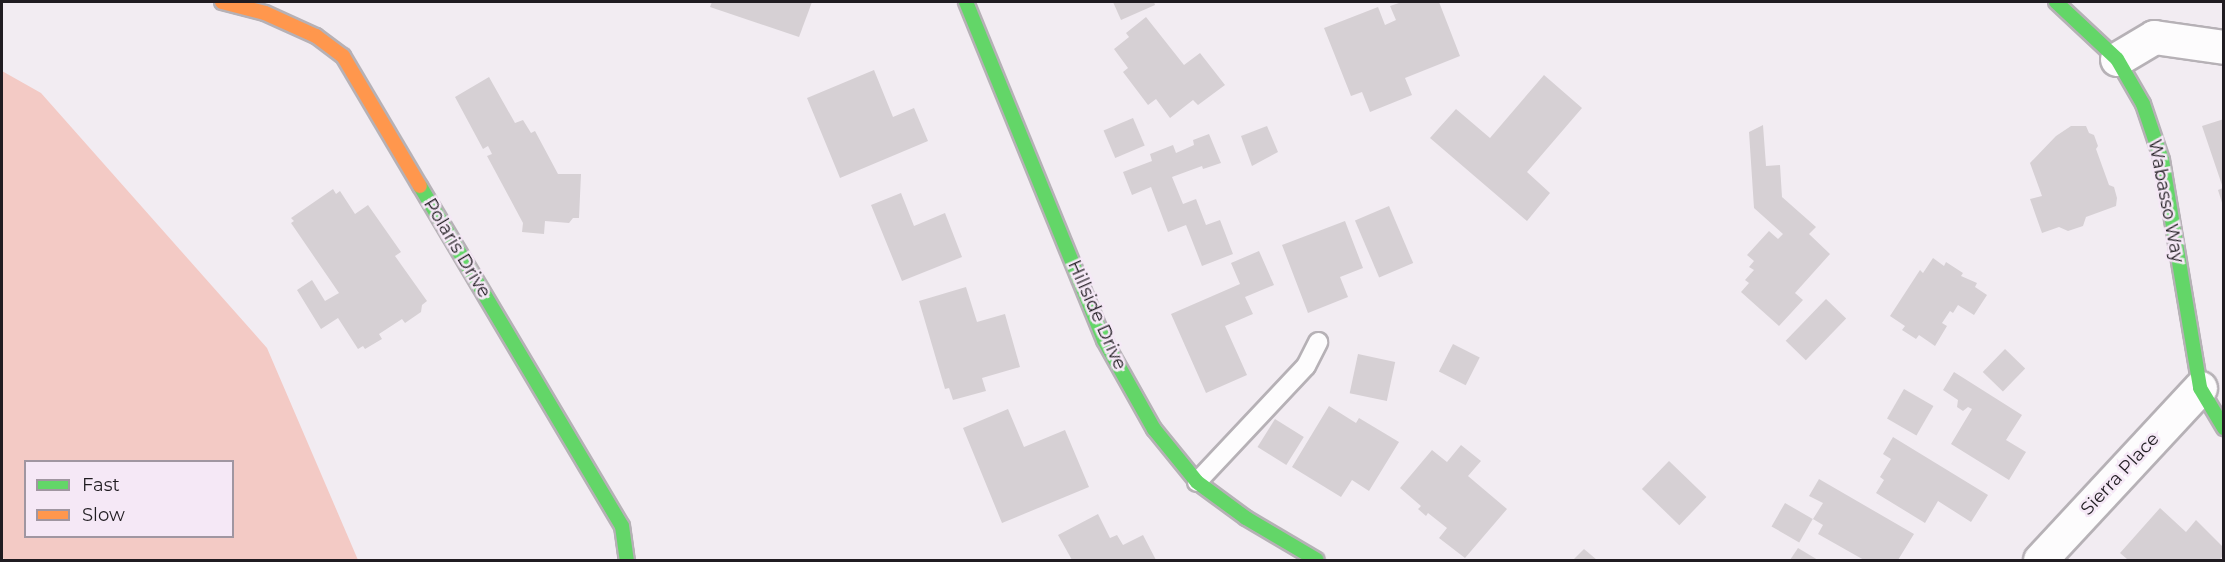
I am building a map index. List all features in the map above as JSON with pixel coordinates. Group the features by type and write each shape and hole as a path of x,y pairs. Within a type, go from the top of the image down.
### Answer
{"street":[{"name":"Polaris Drive","path":"222,2 265,13 316,36 343,56 622,526 627,561"},
{"name":"Hillside Drive","path":"966,2 1104,340 1154,429 1197,482 1246,518 1317,561"},
{"name":"Wabasso Way","path":"2056,2 2117,59 2143,104 2162,160 2200,388 2223,428"},
{"path":"2117,59 2154,37 2223,47"},
{"name":"Sierra Place","path":"2040,561 2200,388"}],"lane":[{"path":"1197,482 1306,366 1318,342"}],"shaded area":[{"path":"2,71 41,93 267,348 358,560 5,560 2,557"}],"building":[{"path":"712,2 812,2 799,37 710,7"},
{"path":"1113,2 1154,2 1155,5 1121,20"},
{"path":"1402,2 1439,2 1460,56 1405,78 1412,95 1370,112 1362,92 1351,96 1324,28 1378,7 1385,25 1396,20 1390,6"},
{"path":"1146,17 1184,65 1200,53 1225,85 1198,105 1193,100 1170,118 1156,99 1148,105 1123,72 1128,68 1114,49 1129,37 1126,33"},
{"path":"874,70 893,117 914,108 928,141 840,178 807,98"},
{"path":"1544,75 1582,108 1527,172 1550,193 1527,221 1430,138 1456,109 1490,138"},
{"path":"489,77 515,123 523,120 531,133 535,131 558,174 581,174 579,218 573,218 569,223 545,221 544,234 522,232 523,223 487,156 492,154 488,146 483,149 455,97"},
{"path":"1133,118 1145,146 1115,158 1104,131"},
{"path":"2224,119 2223,206 2218,190 2223,188 2202,126"},
{"path":"1763,125 1766,166 1780,165 1782,197 1816,227 1809,234 1830,254 1795,293 1803,300 1779,326 1741,292 1749,283 1745,280 1754,270 1749,267 1754,261 1747,255 1769,231 1778,239 1783,234 1754,208 1749,132"},
{"path":"1267,126 1278,152 1252,166 1241,136"},
{"path":"2071,126 2086,126 2089,133 2094,135 2098,146 2096,149 2109,185 2114,187 2117,198 2116,206 2086,217 2083,226 2068,231 2059,227 2042,233 2030,199 2042,196 2030,163 2056,136"},
{"path":"1209,134 1221,163 1203,169 1202,166 1172,177 1183,204 1196,199 1206,225 1220,220 1233,254 1202,266 1186,225 1168,232 1151,187 1132,195 1123,172 1152,161 1150,154 1173,145 1176,153 1194,145 1193,140"},
{"path":"333,189 336,194 340,191 355,214 368,205 401,252 395,256 427,301 422,305 421,312 405,323 402,319 379,334 382,339 365,349 363,346 358,349 338,318 321,329 297,290 312,280 325,301 339,293 291,223 294,221 291,218"},
{"path":"901,193 914,226 945,213 962,257 902,281 871,205"},
{"path":"1389,206 1413,263 1379,278 1355,220"},
{"path":"1345,221 1363,268 1340,277 1348,297 1308,313 1282,245"},
{"path":"1259,251 1274,285 1245,297 1253,314 1225,326 1247,375 1206,393 1171,314 1240,284 1231,263"},
{"path":"1933,258 1944,266 1946,262 1963,273 1961,276 1977,283 1975,287 1987,295 1974,315 1958,305 1953,313 1950,311 1942,323 1947,326 1935,346 1919,335 1916,339 1902,330 1905,326 1890,316 1920,270 1923,273"},
{"path":"966,287 977,322 1005,314 1020,367 982,378 986,391 953,400 949,388 945,389 919,301"},
{"path":"1826,299 1846,318 1806,360 1786,341"},
{"path":"1453,344 1480,358 1466,385 1439,372"},
{"path":"2005,349 2025,368 2003,391 1983,372"},
{"path":"1358,354 1395,362 1387,401 1350,393"},
{"path":"1954,372 2022,415 2006,440 2026,452 2009,480 1951,444 1972,409 1968,407 1963,411 1957,407 1958,400 1943,390"},
{"path":"1904,389 1933,406 1916,435 1887,418"},
{"path":"1329,406 1356,423 1359,418 1399,442 1369,491 1352,480 1341,497 1292,467"},
{"path":"1008,409 1024,447 1065,430 1089,487 1002,523 963,428"},
{"path":"1275,419 1304,437 1286,465 1258,447"},
{"path":"1893,437 1988,495 1971,522 1938,501 1925,523 1876,493 1884,480 1880,477 1891,459 1883,454"},
{"path":"1461,445 1481,461 1468,476 1507,509 1465,558 1439,538 1447,528 1428,513 1426,516 1418,509 1421,506 1400,488 1432,450 1447,462"},
{"path":"1669,461 1706,497 1679,525 1642,489"},
{"path":"1819,479 1914,534 1898,560 1864,560 1818,534 1823,525 1813,519 1823,503 1809,496"},
{"path":"1785,503 1813,519 1799,542 1772,526"},
{"path":"2160,508 2186,532 2196,520 2224,548 2224,555 2219,560 2126,560 2120,553"},
{"path":"1098,514 1110,538 1117,535 1123,545 1143,535 1156,560 1072,560 1058,535"},
{"path":"1798,548 1818,560 1790,560"},
{"path":"1584,549 1597,560 1573,560"}],"traffic: fast":[{"path":"966,2 1104,340 1154,429 1197,482 1246,518 1317,560"},
{"path":"2056,2 2117,59 2143,104 2162,160 2200,388 2224,428"},
{"path":"420,186 622,526 627,560"}],"traffic: slow":[{"path":"222,2 265,13 316,36 343,56 420,186"}]}
